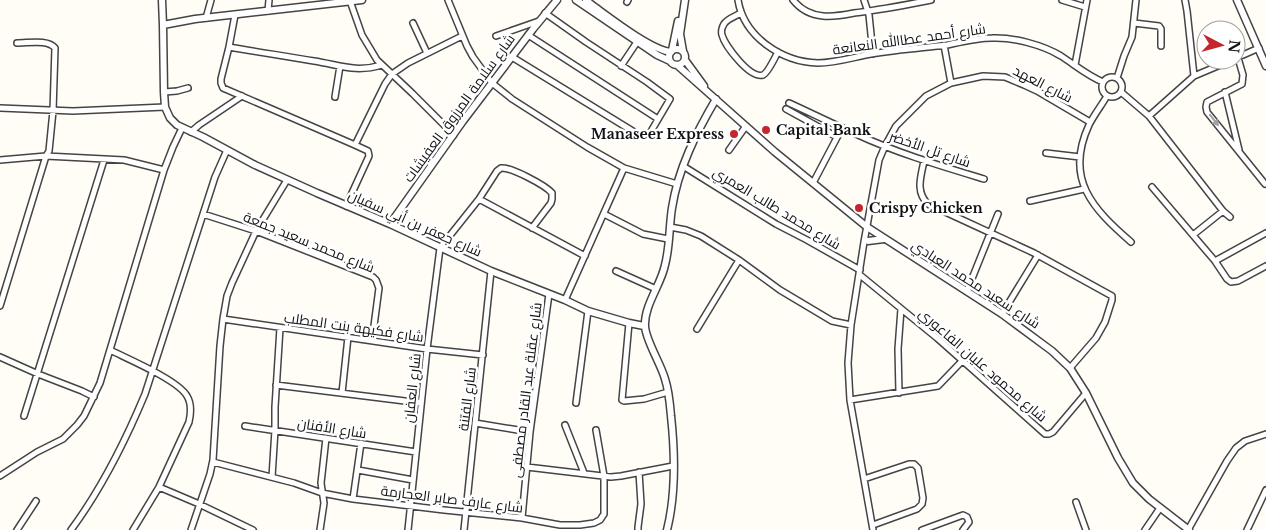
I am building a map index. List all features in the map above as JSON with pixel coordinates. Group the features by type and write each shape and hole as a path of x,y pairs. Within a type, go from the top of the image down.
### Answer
{"street":[{"path":"0,476 36,452 63,439 77,426 100,383 164,170 172,146 182,128 174,123 165,107 162,0"},
{"path":"206,18 211,0"},
{"path":"268,11 269,0"},
{"path":"163,25 206,18 362,0"},
{"path":"448,0 473,58 492,83 533,113 624,168 677,184"},
{"name":"شارع سلامة المرزوق العفيشات","path":"390,224 463,120 553,0"},
{"name":"شارع سلامة المرزوق العفيشات","path":"547,10 557,0"},
{"path":"576,0 657,55 677,65 682,64 685,60 680,34 685,0"},
{"path":"586,0 592,6 660,50 671,51 676,49 683,51"},
{"path":"670,61 669,56 681,0"},
{"name":"شارع أحمد عطاالله النعانعة","path":"738,0 746,24 758,38 778,52 804,61 818,63 991,38 1006,39 1024,42 1059,55 1095,79 1103,82"},
{"path":"793,0 804,10 825,16 931,0"},
{"path":"864,0 868,11 873,54"},
{"path":"1062,0 1085,8"},
{"path":"1075,65 1087,0"},
{"path":"1117,78 1132,37 1136,0"},
{"path":"1185,0 1194,76"},
{"path":"1237,0 1266,66"},
{"path":"347,1 362,35 373,54 453,136"},
{"path":"512,57 618,122 641,135 649,135 670,100 586,42 547,10"},
{"path":"741,13 726,22 722,32 722,36 729,48 738,59 750,71 762,75 766,72 778,52"},
{"path":"235,15 221,83 226,89 368,151 370,155 346,206"},
{"path":"496,36 539,21"},
{"path":"413,23 427,53"},
{"path":"1134,23 1159,26 1161,29 1161,46"},
{"path":"528,35 658,119"},
{"path":"355,145 385,84 392,74 427,53 462,36"},
{"path":"621,66 637,42"},
{"path":"0,306 50,148 53,110 56,48 51,43 17,43"},
{"path":"944,45 951,84"},
{"path":"229,47 351,69 369,69 382,65"},
{"path":"1246,54 1259,48"},
{"name":"شارع سعيد محمد العبادي","path":"685,60 709,93"},
{"name":"شارع سعيد محمد العبادي","path":"677,65 813,183 870,229 1002,314 1048,348 1070,368 1086,393 1130,479 1160,508 1189,530"},
{"path":"334,97 340,66"},
{"path":"1149,116 1194,76 1208,70"},
{"path":"1240,70 1243,75 1242,84 1207,102 1206,110 1265,184"},
{"name":"شارع العهد","path":"873,528 850,400 848,363 851,325 870,229 879,160 896,126 919,102 933,92 951,84 983,76 1005,77 1039,92 1090,122"},
{"path":"1112,76 1117,78 1121,81 1121,92 1112,97 1107,96 1103,92 1103,82 1112,76"},
{"path":"164,92 188,88"},
{"path":"1121,92 1149,116 1230,218"},
{"path":"1226,92 1240,153"},
{"path":"191,132 242,96"},
{"path":"1107,96 1090,122 1082,142 1080,156 1081,173 1084,189 1092,202 1111,224 1131,242"},
{"path":"667,530 671,512 672,426 666,380 644,326 649,304 666,263 672,209 677,184 704,120 716,99"},
{"name":"شارع تل الأخضر","path":"789,103 842,128 924,161 984,179"},
{"path":"0,108 73,112 165,107"},
{"path":"786,109 837,137"},
{"path":"729,150 746,126"},
{"name":"شارع جعفر بن أبي سفيان","path":"182,128 287,180 390,224 491,271 588,311 644,326"},
{"path":"813,183 842,128"},
{"path":"72,530 107,475 145,394 215,177 227,150"},
{"path":"1046,153 1080,156"},
{"path":"0,160 46,156 132,162 164,170"},
{"path":"24,416 104,160"},
{"path":"924,161 920,188 923,200 928,204 1038,255 1112,297 1105,322 1098,335 1070,368"},
{"name":"شارع محمد طالب العمري","path":"683,166 776,224 807,240 860,273"},
{"path":"440,248 479,199 497,171 503,167 550,190 553,196 551,203 532,228"},
{"path":"565,300 624,168"},
{"path":"191,530 213,462 225,306 232,283 256,231 287,180"},
{"path":"1152,187 1215,261 1227,279 1234,283 1266,266"},
{"path":"1030,200 1084,189"},
{"path":"479,199 585,256"},
{"path":"1193,235 1223,211"},
{"name":"شارع محمد سعيد جمعة","path":"203,214 256,231 373,277 379,288 372,341"},
{"path":"604,214 642,234 668,240"},
{"path":"967,291 998,214"},
{"path":"670,227 692,232 739,260 780,290 832,321 851,325"},
{"path":"1215,261 1266,233"},
{"path":"866,243 884,239"},
{"name":"شارع العفان","path":"408,530 427,349 440,248"},
{"path":"1002,314 1038,255"},
{"path":"697,329 739,260"},
{"path":"616,270 656,289"},
{"name":"شارع الفتنة","path":"464,530 491,271"},
{"name":"شارع محمود عليان الفاعوري","path":"860,273 963,360 1046,434 1053,432 1086,393"},
{"name":"شارع عقلة عبد القادر مصطفى","path":"522,518 530,432 550,294"},
{"path":"899,393 898,349 901,309"},
{"path":"576,403 588,311"},
{"name":"شارع فكيهة بنت المطلب","path":"223,319 427,349 483,355"},
{"path":"629,323 622,400 644,399 668,392"},
{"path":"272,477 280,328"},
{"path":"342,393 348,337"},
{"path":"110,350 153,370 183,390 188,396 191,407 189,422 159,487 133,530"},
{"path":"0,357 94,397"},
{"path":"850,400 938,386 963,360"},
{"path":"276,385 422,403"},
{"path":"475,423 530,432"},
{"path":"565,425 584,473"},
{"name":"شارع الأفنان","path":"245,426 416,452"},
{"name":"شارع عارف صابر العجارمة","path":"213,462 272,477 322,493 353,499 522,518 560,528 598,521 602,518 604,510 604,476 596,430"},
{"path":"1189,530 1236,448 1245,441 1266,434"},
{"path":"320,530 324,503 321,480 326,438"},
{"path":"353,499 361,443"},
{"path":"864,478 912,463 918,468 923,498 922,504 917,509 873,528"},
{"path":"527,467 604,476 621,476 673,466"},
{"path":"358,470 413,480"},
{"path":"638,530 641,504 639,472"},
{"path":"159,487 199,504 251,530"},
{"path":"1247,530 1266,491"},
{"path":"17,530 36,501"},
{"path":"1076,502 1086,530"},
{"path":"1145,530 1160,508"},
{"path":"922,530 964,516 969,522 962,530"}],"place":[{"name":"Capital Bank","path":"766,130"},
{"name":"Manaseer Express","path":"734,134"},
{"name":"Crispy Chicken","path":"859,208"}]}
